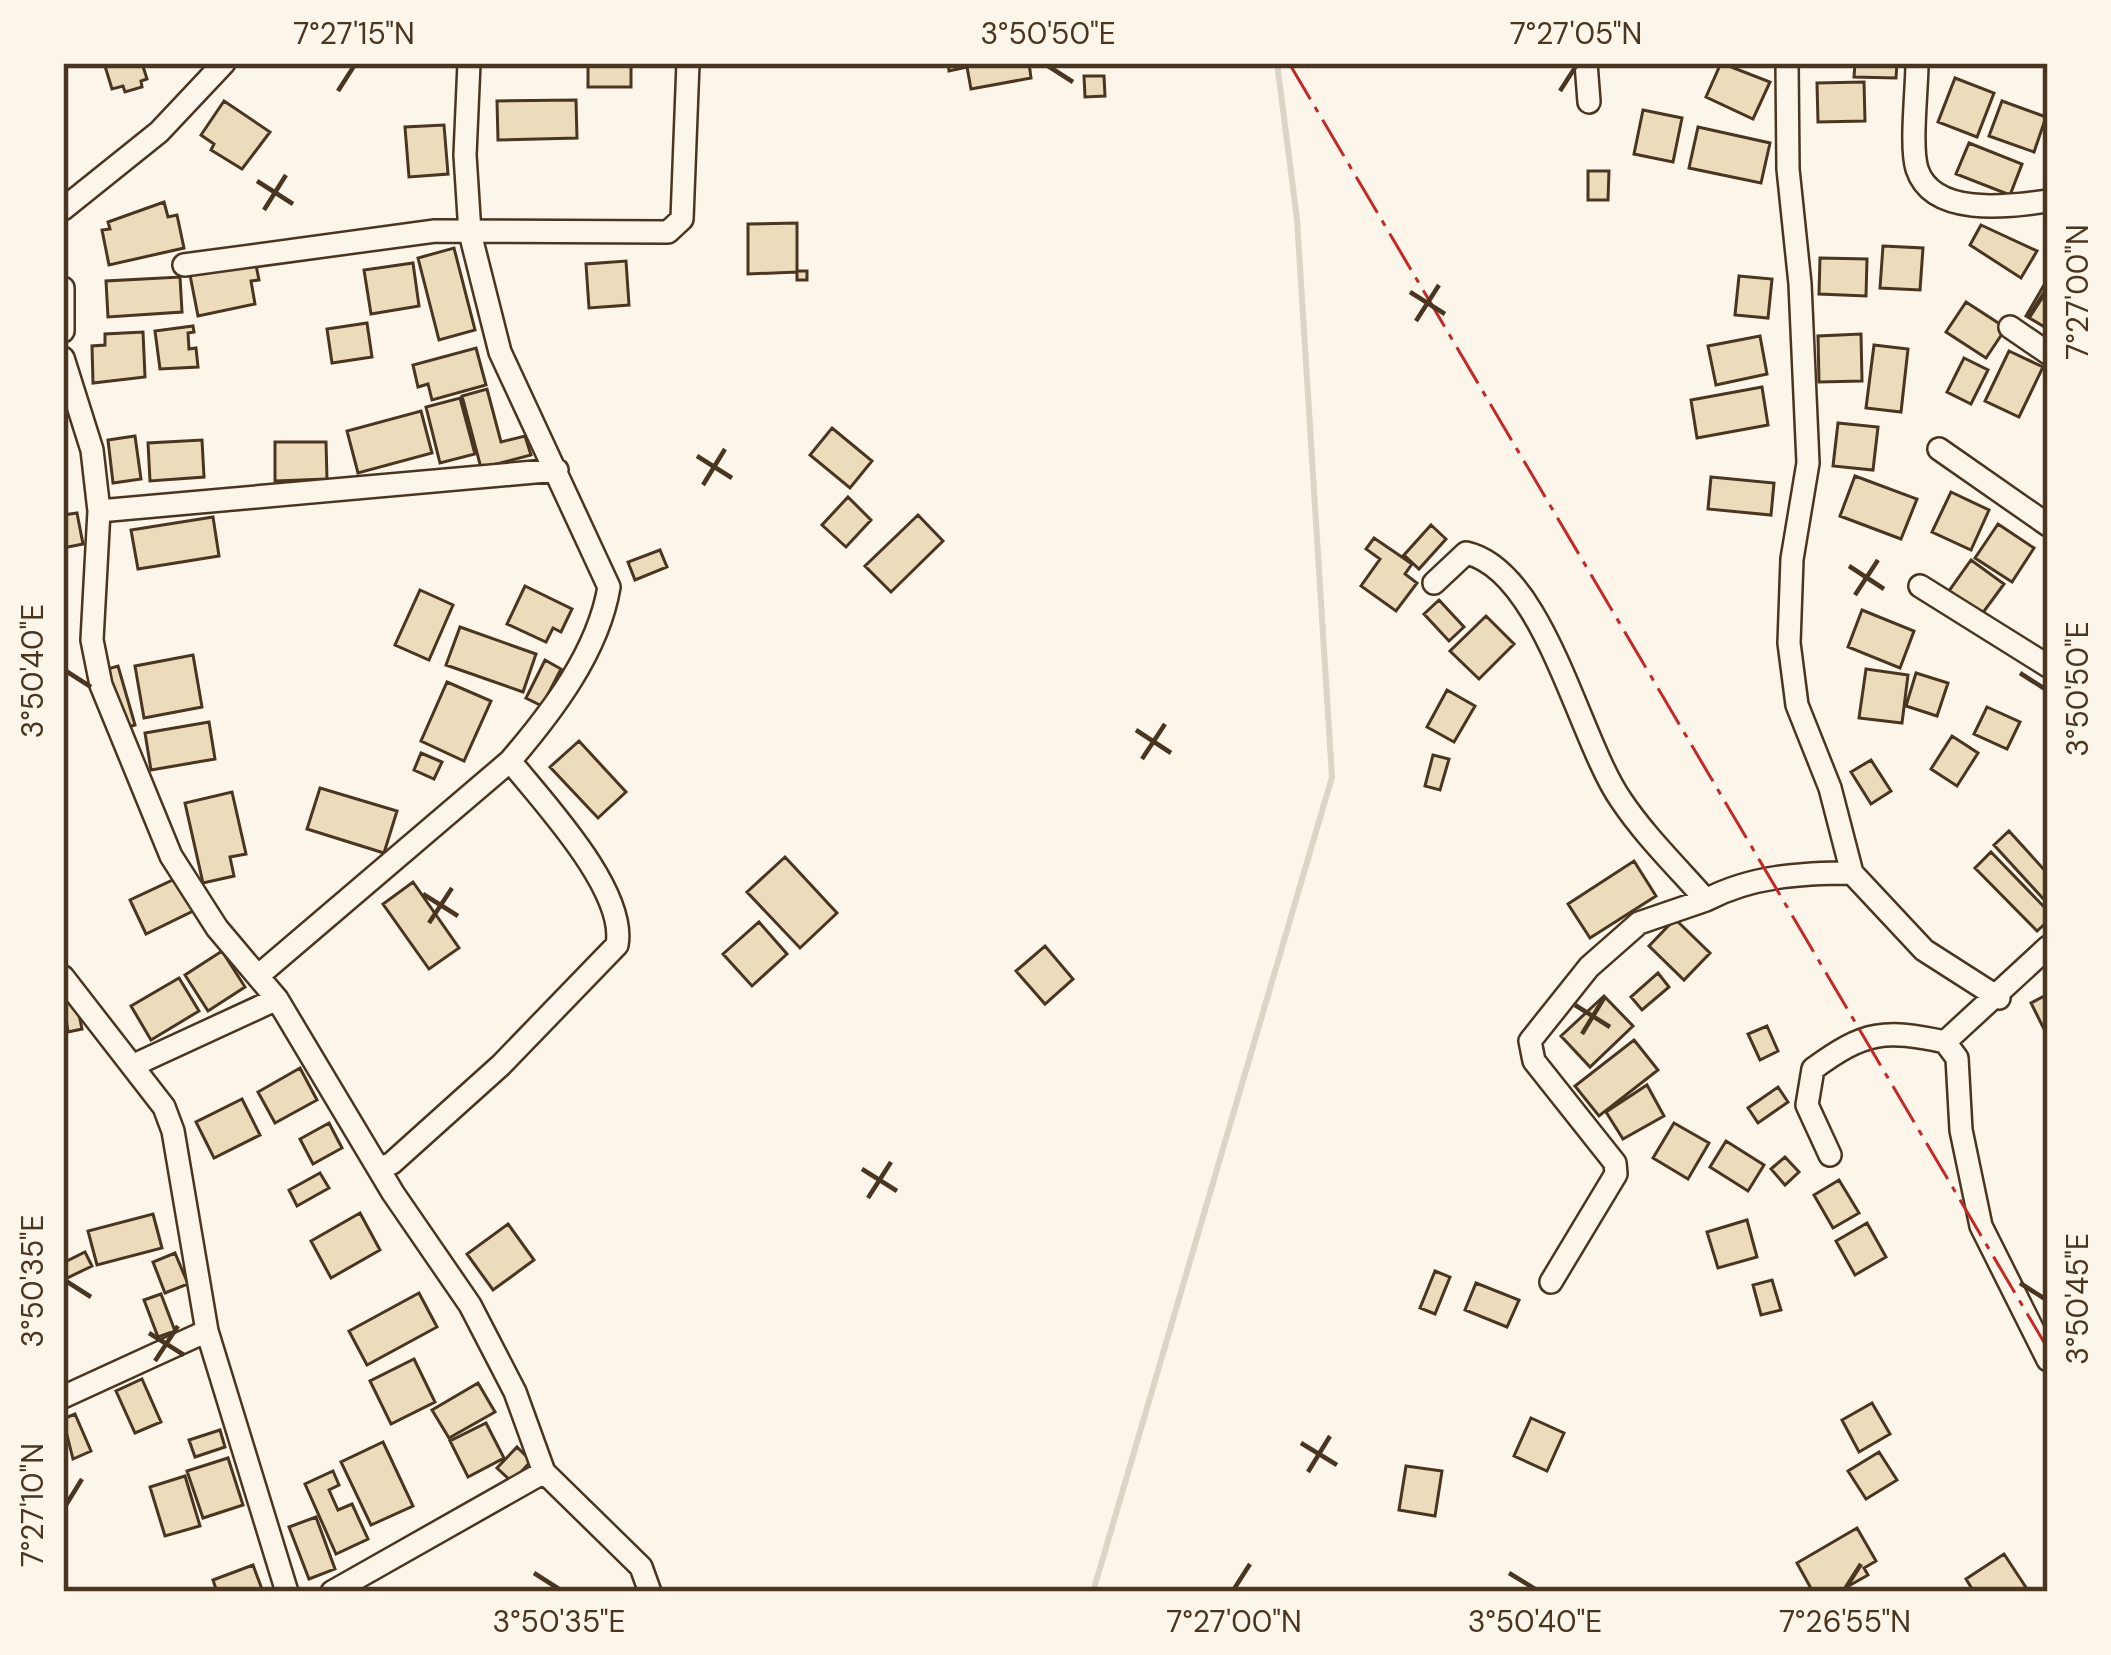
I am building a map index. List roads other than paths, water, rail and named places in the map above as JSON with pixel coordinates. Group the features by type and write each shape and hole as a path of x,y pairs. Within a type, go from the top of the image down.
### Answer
{"street":[{"path":"63,208 159,132 224,63"},
{"path":"260,975 510,761 563,692 605,613 610,587 500,352 470,233 465,155 469,63"},
{"path":"184,265 435,231 668,232 676,227 684,195 688,63"},
{"path":"1586,63 1588,102"},
{"path":"1787,63 1788,169 1801,284 1808,463 1792,560 1790,643 1797,705 1830,788 1852,873 1924,950 1999,998"},
{"path":"1917,63 1917,170 1932,189 1962,203 2002,208 2048,201"},
{"path":"63,288 63,331"},
{"path":"2010,327 2048,353"},
{"path":"63,358 92,450 99,511 92,640 101,685 187,886 277,999 379,1169 470,1305 515,1392 544,1472 641,1567 650,1592"},
{"path":"1939,449 2048,525"},
{"path":"99,511 556,470"},
{"path":"1434,583 1466,553 1498,567 1553,657 1619,799 1706,900"},
{"path":"1920,586 2048,666"},
{"path":"379,1169 392,1163 500,1065 617,945 612,899 510,761"},
{"path":"1551,1282 1616,1174 1615,1163 1534,1060 1530,1041 1588,968 1639,923 1727,889 1794,873 1852,873"},
{"path":"1945,1042 1999,998 2048,947"},
{"path":"63,977 134,1065 164,1107 173,1131 207,1331 287,1592"},
{"path":"134,1065 277,999"},
{"path":"1830,1155 1807,1105 1813,1070 1836,1052 1891,1030 1945,1042 1957,1058 1961,1130 1981,1226 2048,1360"},
{"path":"63,1397 207,1331"},
{"path":"332,1592 544,1472"}],"waterway":[{"path":"1093,1592 1332,777 1297,219 1277,63"}]}
